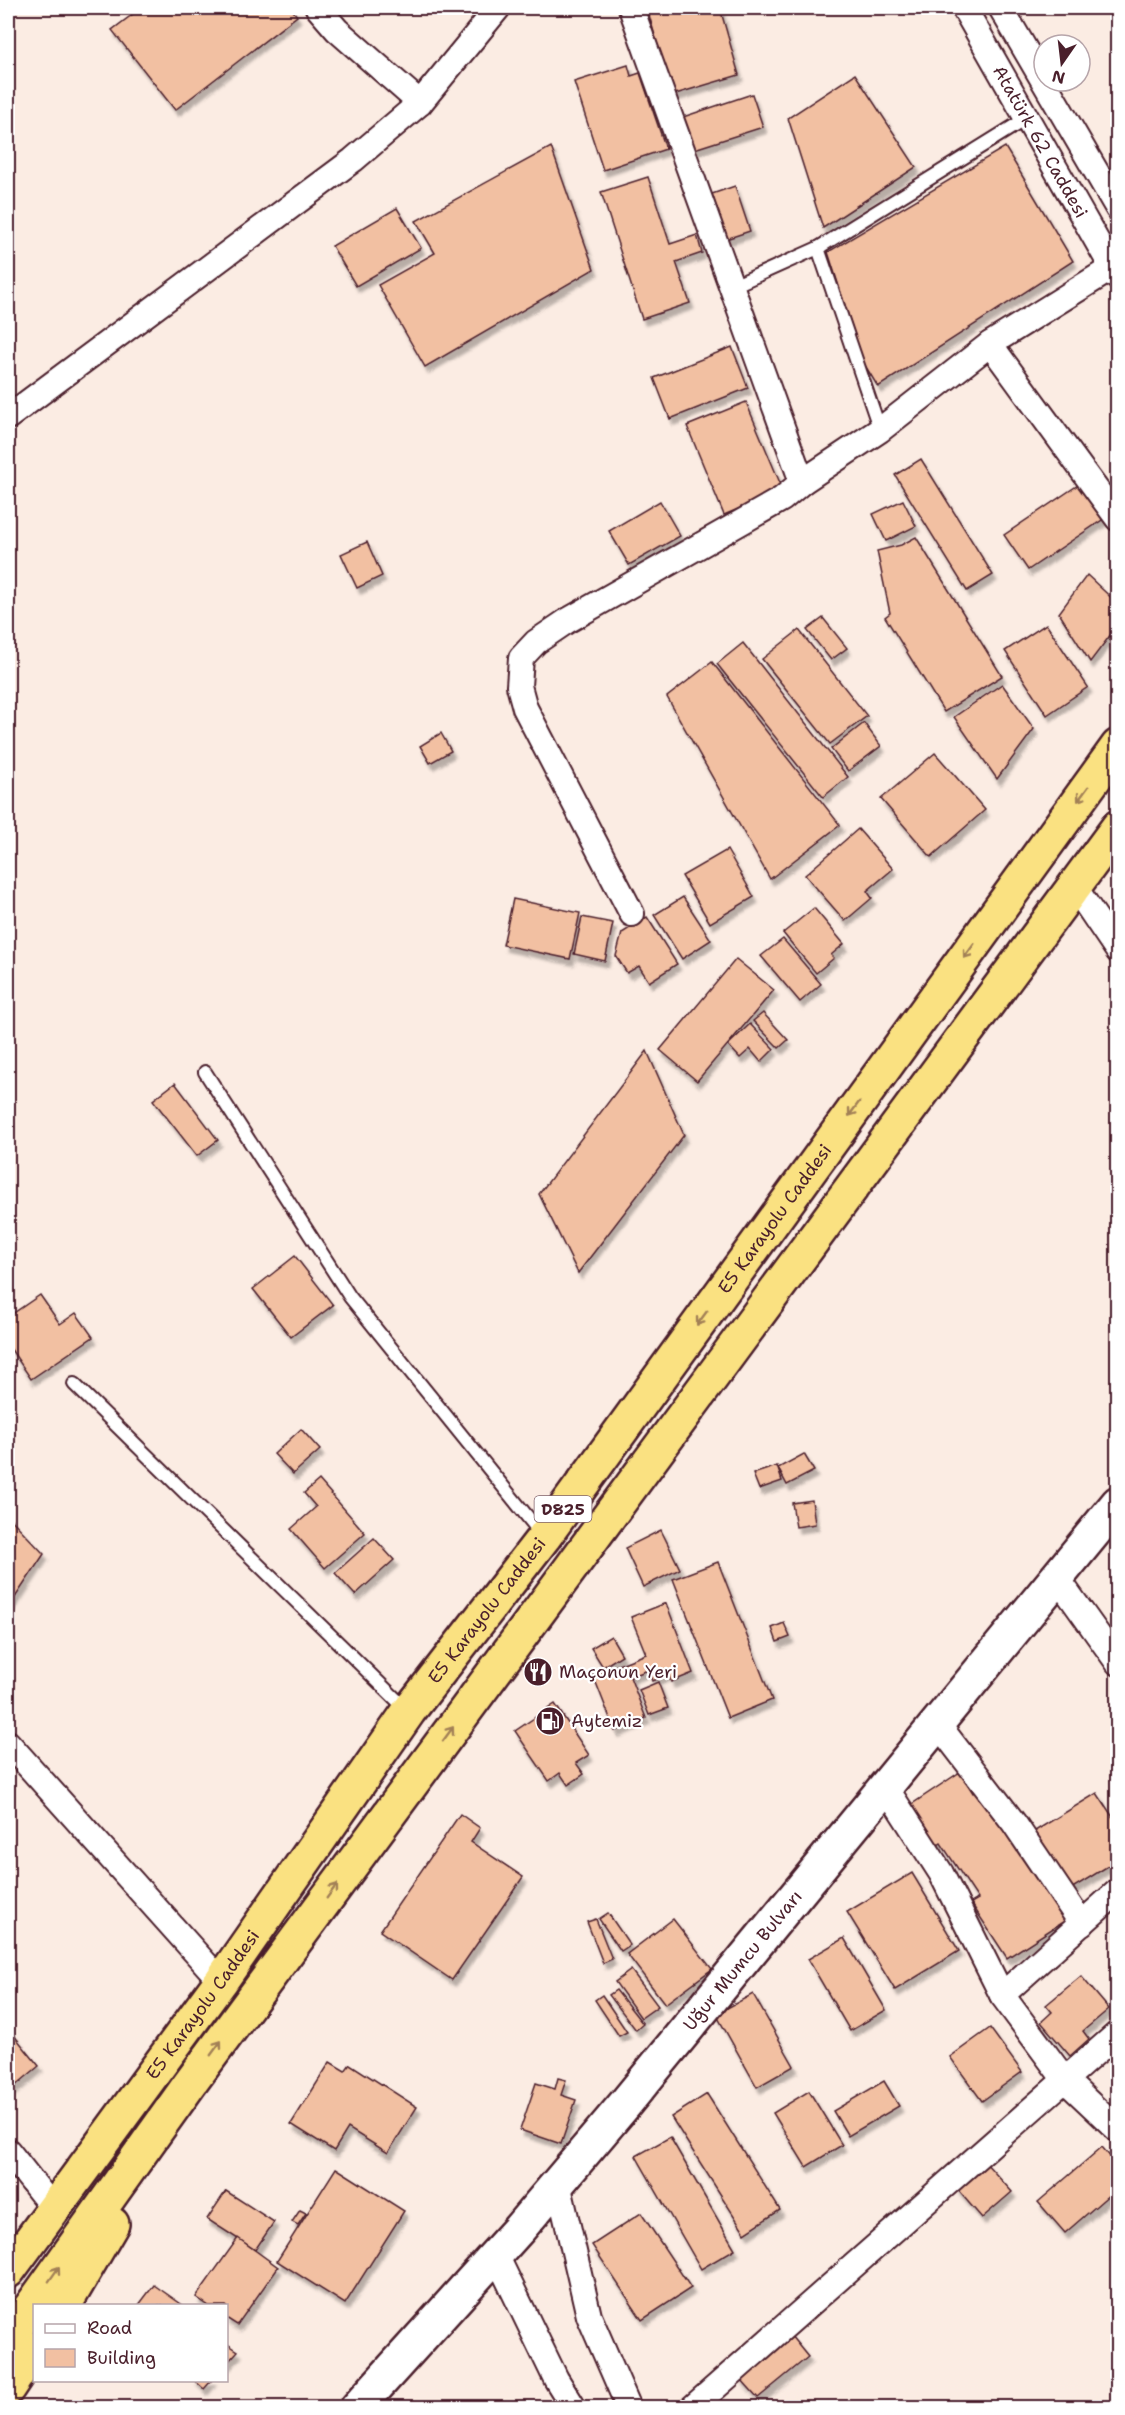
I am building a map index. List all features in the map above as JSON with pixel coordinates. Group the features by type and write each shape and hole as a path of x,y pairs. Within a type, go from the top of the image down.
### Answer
{"highway":[{"name":"E5 Karayolu Caddesi","path":"8,2271 221,1981 408,1711 544,1537 1118,746"},
{"name":"E5 Karayolu Caddesi","path":"8,2339 189,2085 1118,827"},
{"path":"65,2304 189,2085"},
{"path":"8,2263 53,2208"},
{"path":"8,2388 33,2350"}],"street":[{"path":"318,8 337,30 420,103"},
{"path":"8,417 352,160 420,103 498,8"},
{"path":"631,8 802,482"},
{"name":"Atatürk 62 Caddesi","path":"964,8 1115,273"},
{"name":"Atatürk 62 Caddesi","path":"1001,8 1110,178 1118,209"},
{"path":"632,914 525,708 519,686 521,658 536,642 567,621 782,499 802,482 880,430 990,344 1115,273"},
{"path":"990,344 1118,519"},
{"path":"1074,886 1118,951"},
{"name":"Uğur Mumcu Bulvarı","path":"357,2408 558,2183 1118,1503"},
{"path":"1056,1576 1118,1663"},
{"path":"937,1723 1014,1823 1082,1923"},
{"path":"8,1743 221,1981"},
{"path":"885,1786 941,1873 1002,1995 1065,2080 1118,2130"},
{"path":"1002,1995 1118,1891"},
{"path":"692,2408 1118,2033"},
{"path":"8,2151 53,2208"},
{"path":"558,2183 588,2316 629,2408"},
{"path":"495,2253 556,2379 574,2408"}],"lane":[{"path":"731,286 818,248 1027,118"},
{"path":"818,248 880,430"},
{"path":"205,1072 350,1297 544,1537"},
{"path":"74,1384 408,1711"}],"building":[{"path":"141,8 291,8 297,16 175,110 112,30"},
{"path":"647,8 720,8 739,75 672,95"},
{"path":"628,65 631,76 640,73 666,149 603,170 574,82"},
{"path":"855,74 916,167 823,228 788,118"},
{"path":"752,94 763,127 685,152 674,120"},
{"path":"551,147 594,269 425,367 378,285 435,253 416,221"},
{"path":"1005,147 1073,261 878,387 863,362 828,252"},
{"path":"648,177 670,244 697,235 702,253 676,262 690,303 642,319 601,192"},
{"path":"735,186 750,231 726,239 712,194"},
{"path":"397,208 421,248 356,286 332,246"},
{"path":"732,347 748,388 670,419 654,378"},
{"path":"746,402 783,490 724,515 687,426"},
{"path":"921,459 993,575 967,591 895,475"},
{"path":"1081,483 1105,518 1028,570 1004,535"},
{"path":"903,500 916,526 886,541 873,514"},
{"path":"660,501 680,536 629,565 609,531"},
{"path":"916,537 1002,676 944,712 885,617 890,613 877,551 901,545"},
{"path":"367,542 382,576 357,588 341,554"},
{"path":"1087,575 1118,604 1118,625 1090,662 1059,613"},
{"path":"823,618 847,648 831,660 807,630"},
{"path":"1046,624 1088,687 1047,715 1005,651"},
{"path":"799,630 867,716 830,744 762,659"},
{"path":"743,643 848,777 823,797 717,664"},
{"path":"712,662 840,825 770,879 667,697"},
{"path":"1002,684 1034,729 997,779 954,717"},
{"path":"864,723 881,746 848,771 831,749"},
{"path":"441,733 451,751 430,763 420,746"},
{"path":"935,753 985,810 931,857 881,799"},
{"path":"858,829 893,869 867,891 872,898 845,921 805,875"},
{"path":"727,850 754,897 710,923 682,876"},
{"path":"683,897 711,940 682,959 654,915"},
{"path":"513,899 580,913 570,959 503,945"},
{"path":"814,908 844,944 831,955 834,958 816,973 783,933"},
{"path":"582,917 613,923 605,961 574,954"},
{"path":"647,917 677,964 649,982 639,966 627,973 616,956 622,933"},
{"path":"783,939 821,984 800,1002 761,956"},
{"path":"736,959 774,990 697,1081 660,1050"},
{"path":"763,1013 788,1040 779,1048 753,1021"},
{"path":"750,1024 774,1049 761,1062 750,1049 740,1058 728,1045"},
{"path":"647,1051 684,1135 578,1273 539,1194"},
{"path":"175,1083 218,1140 197,1156 153,1100"},
{"path":"295,1256 333,1305 291,1337 253,1289"},
{"path":"40,1295 60,1324 76,1313 93,1337 31,1379 8,1345 8,1317"},
{"path":"301,1429 320,1450 293,1474 274,1454"},
{"path":"804,1454 814,1471 787,1485 778,1468"},
{"path":"777,1466 782,1481 759,1489 753,1474"},
{"path":"319,1480 365,1533 325,1568 291,1529 316,1507 304,1493"},
{"path":"812,1500 815,1524 796,1527 792,1503"},
{"path":"8,1516 44,1554 8,1608"},
{"path":"661,1530 680,1569 643,1587 625,1548"},
{"path":"374,1538 394,1560 355,1595 335,1573"},
{"path":"718,1562 772,1700 728,1718 673,1579"},
{"path":"666,1603 693,1673 671,1682 668,1674 652,1681 648,1670 630,1677 646,1718 615,1731 593,1675 646,1654 631,1617"},
{"path":"784,1623 790,1637 777,1642 772,1628"},
{"path":"611,1636 622,1655 603,1667 591,1648"},
{"path":"658,1682 668,1708 649,1715 639,1690"},
{"path":"555,1704 589,1755 576,1763 584,1774 568,1785 560,1773 549,1781 515,1731"},
{"path":"960,1772 973,1793 983,1786 1069,1918 1007,1958 971,1903 978,1899 941,1843 932,1849 906,1808"},
{"path":"1097,1793 1118,1825 1118,1860 1066,1892 1030,1834"},
{"path":"460,1814 480,1828 471,1842 523,1877 452,1980 380,1931"},
{"path":"912,1873 959,1951 895,1990 847,1912"},
{"path":"608,1913 630,1945 621,1951 599,1919"},
{"path":"596,1919 612,1959 603,1963 587,1922"},
{"path":"673,1919 712,1969 665,2004 627,1954"},
{"path":"844,1938 886,2010 850,2031 808,1959"},
{"path":"631,1970 658,2006 641,2018 615,1982"},
{"path":"1081,1976 1109,2009 1083,2031 1089,2039 1070,2056 1041,2022 1052,2012 1046,2005"},
{"path":"616,1990 643,2024 636,2030 609,1995"},
{"path":"753,1994 794,2066 757,2087 716,2014"},
{"path":"602,1995 627,2032 619,2036 595,2000"},
{"path":"8,2028 39,2066 8,2092"},
{"path":"990,2028 1022,2072 982,2101 950,2057"},
{"path":"330,2062 345,2071 350,2064 417,2107 388,2153 348,2128 334,2151 291,2124"},
{"path":"558,2078 566,2080 561,2095 576,2100 561,2144 520,2130 536,2083 555,2089"},
{"path":"884,2081 899,2106 848,2136 833,2111"},
{"path":"809,2091 842,2145 806,2167 773,2113"},
{"path":"707,2094 780,2210 745,2233 671,2117"},
{"path":"670,2137 735,2249 701,2269 636,2156"},
{"path":"1102,2147 1118,2166 1118,2187 1065,2233 1038,2202"},
{"path":"985,2162 1012,2192 982,2218 956,2188"},
{"path":"336,2168 404,2211 345,2304 277,2261"},
{"path":"226,2191 274,2222 255,2250 207,2219"},
{"path":"300,2210 306,2213 298,2225 292,2222"},
{"path":"641,2213 691,2288 642,2320 592,2245"},
{"path":"238,2238 278,2267 237,2325 228,2319 228,2304 206,2304 196,2297"},
{"path":"154,2285 181,2304 140,2304"},
{"path":"791,2336 808,2357 758,2398 740,2378"},
{"path":"228,2344 238,2351 228,2362"},
{"path":"196,2382 210,2382 204,2389"}],"place":[{"name":"Maçonun Yeri","path":"538,1672"},
{"name":"Aytemiz","path":"550,1721"}]}
